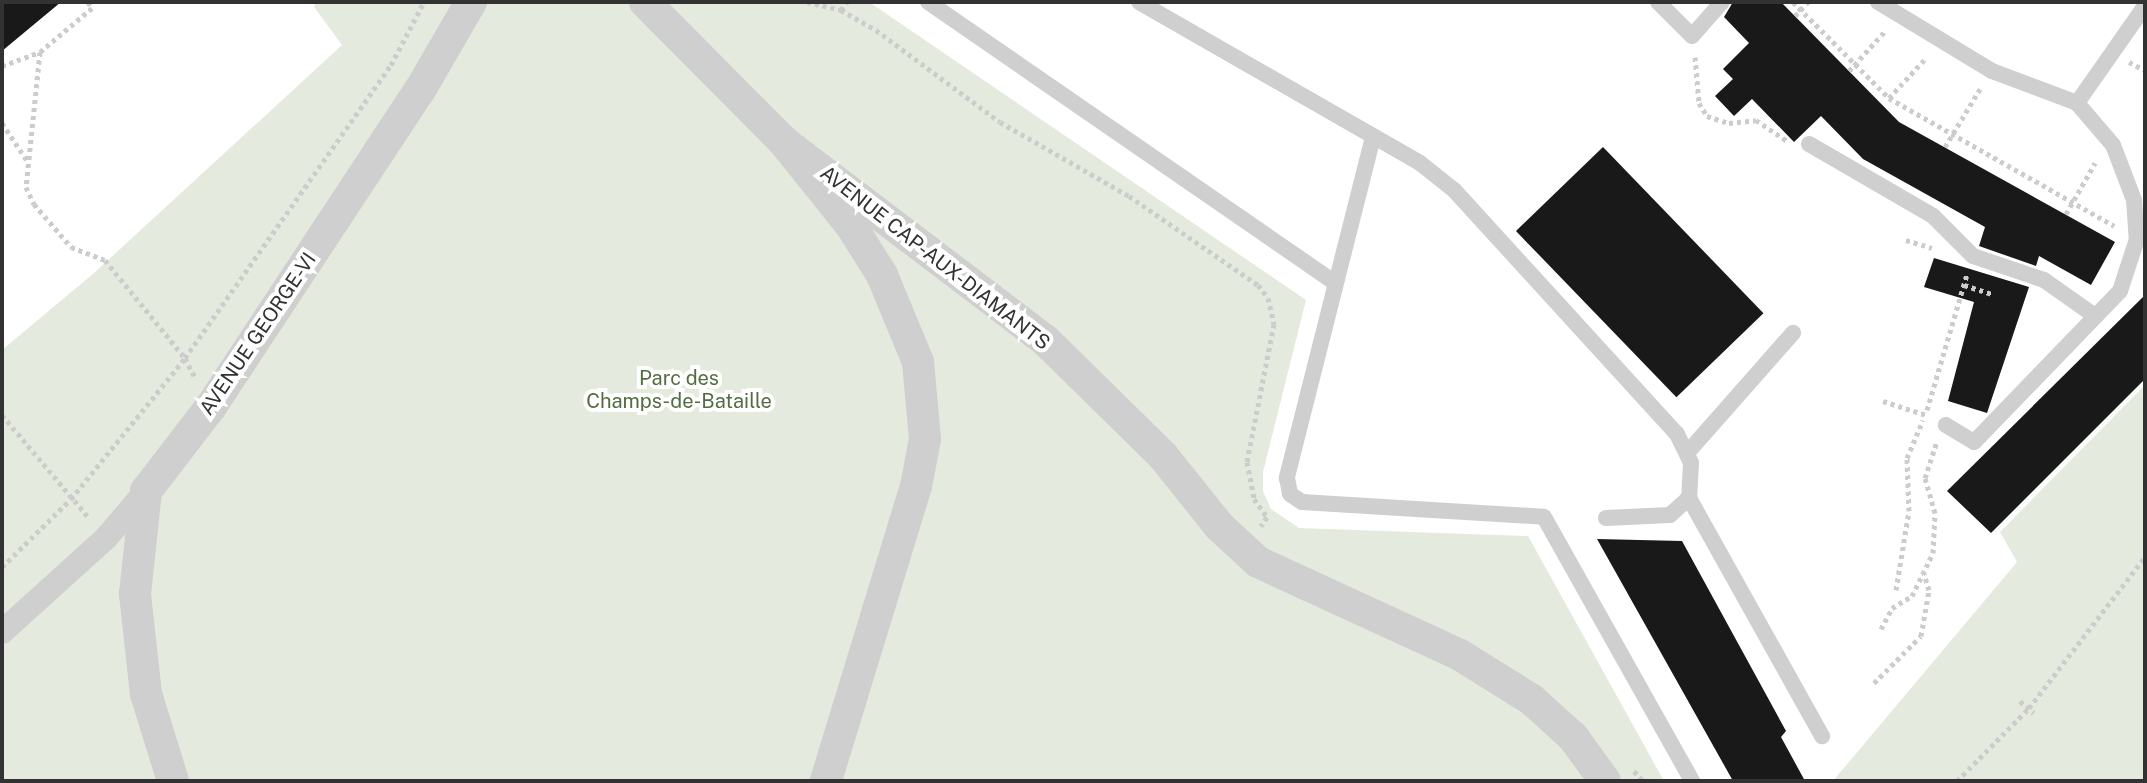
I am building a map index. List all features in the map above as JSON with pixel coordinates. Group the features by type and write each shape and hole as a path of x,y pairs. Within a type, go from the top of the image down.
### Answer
{"street":[{"name":"AVENUE GEORGE-VI","path":"2,632 106,538 210,408 420,90 471,2"},
{"name":"AVENUE CAP-AUX-DIAMANTS","path":"645,2 784,142 852,227 882,275 907,330 925,404 925,439 913,499 826,781"},
{"name":"AVENUE CAP-AUX-DIAMANTS","path":"784,142 1046,341 1163,456 1219,526 1258,562 1460,655 1532,700 1573,737 1605,781"},
{"path":"146,491 135,594 146,694 173,781"}],"lane":[{"path":"928,2 1336,283"},
{"path":"1139,2 1420,163 1454,190 1642,394 1688,452 1689,498 1822,736"},
{"path":"1658,2 1692,36 1722,2"},
{"path":"2077,103 2145,6"},
{"path":"1890,7 1992,71 2077,103 2113,145 2134,200 2137,239 2120,291 1974,442 1946,425"},
{"path":"1373,137 1287,478 1290,494 1302,502 1544,517 1692,781"},
{"path":"1809,144 1933,216 1973,256 2044,280 2095,316"},
{"path":"1688,452 1793,333"},
{"path":"1606,518 1670,515 1689,498"}],"path":[{"path":"2,66 40,52 92,8 88,2"},
{"path":"2,567 71,499 185,358 391,65 424,2"},
{"path":"807,2 841,10 910,53 1000,122 1129,196 1258,285 1273,312 1274,334 1247,462 1254,499 1267,517 1256,532"},
{"path":"841,10 847,2"},
{"path":"1793,2 1889,98 2137,239"},
{"path":"1795,16 1808,2"},
{"path":"1849,71 1890,7"},
{"path":"1692,36 1699,103 1707,116 1729,123 1756,120 1792,145 1809,144"},
{"path":"1889,98 1941,41"},
{"path":"40,52 26,187 34,204 71,247 105,260 185,358 210,408"},
{"path":"1945,147 1992,71"},
{"path":"2,123 29,163"},
{"path":"2066,214 2100,154 2113,145"},
{"path":"1964,285 1992,294"},
{"path":"1881,629 1886,614 1912,596 1924,574 1935,531 1926,462 1946,425 1883,401"},
{"path":"2,415 106,538"},
{"path":"1957,781 2029,708 2145,557"},
{"path":"1874,683 1921,636 1929,590 1924,574"},
{"path":"2020,701 2034,713"}],"green space":[{"name":"Parc des Champs-de-Bataille","path":"316,2 869,2 1306,300 1263,472 1263,491 1271,509 1299,528 1528,536 1664,781 2,781 2,350 94,273 342,45 314,7"},
{"path":"2145,385 2145,781 1833,781 2017,562 2000,532"}],"building":[{"path":"2,2 61,2 2,51"},
{"path":"1733,2 1781,2 1899,122 2115,242 2091,285 2039,256 2036,266 1979,246 1985,227 1863,159 1821,116 1794,142 1752,99 1734,116 1715,96 1733,79 1723,69 1749,43 1724,17"},
{"path":"1603,147 1763,313 1676,397 1516,231"},
{"path":"1934,258 2029,287 1987,413 1948,401 1974,302 1924,287"},
{"path":"2145,295 2145,379 1991,533 1947,491"},
{"path":"1597,539 1682,541 1786,731 1781,737 1805,781 1733,781"}]}
